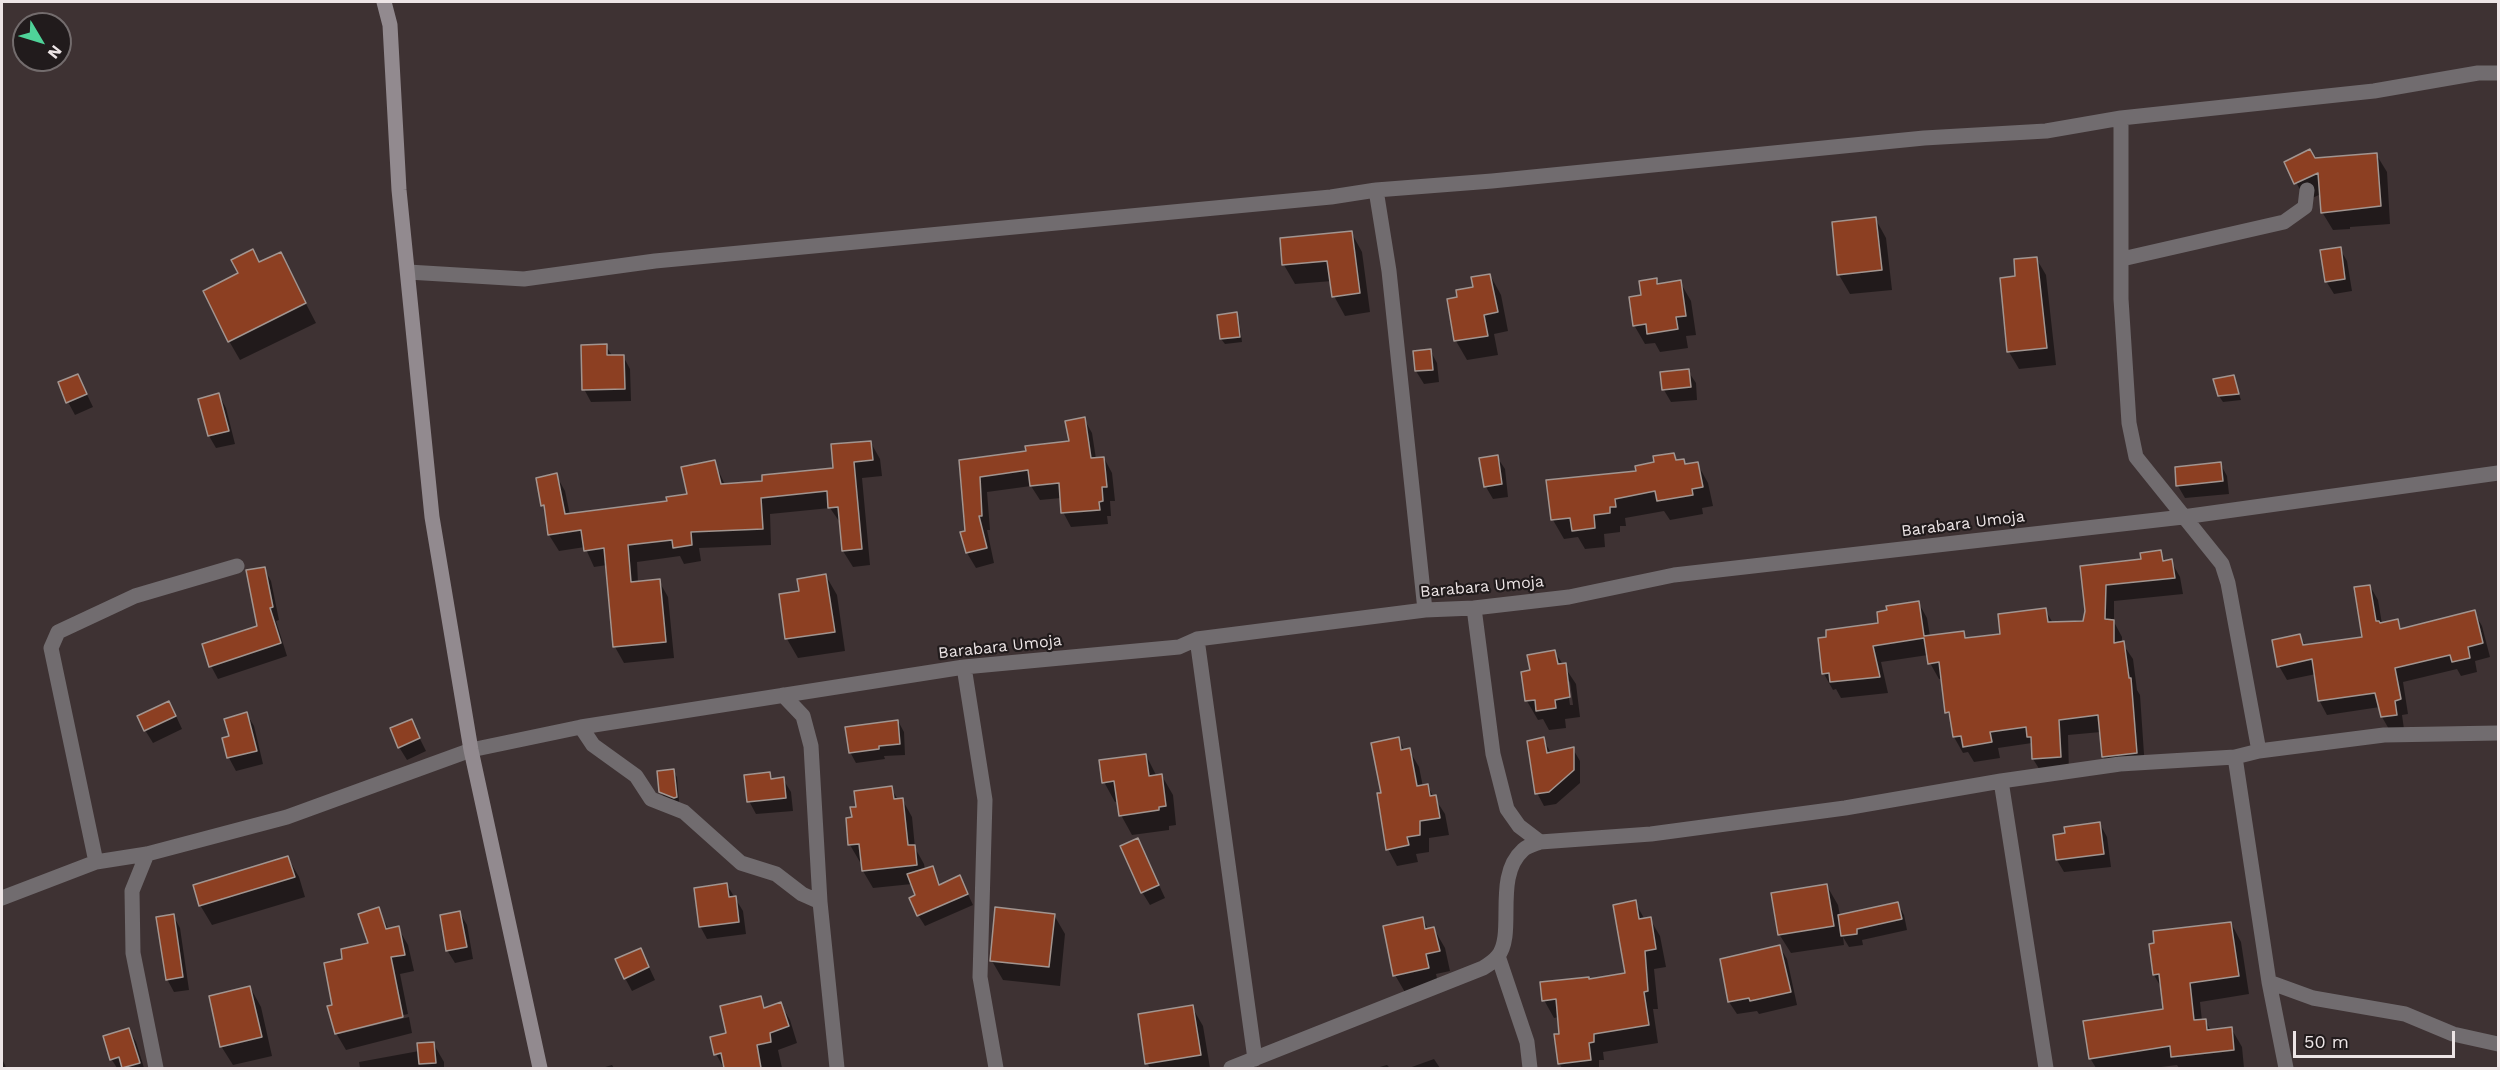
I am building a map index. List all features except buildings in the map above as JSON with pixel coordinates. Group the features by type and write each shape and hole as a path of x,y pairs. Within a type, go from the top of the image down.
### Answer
{"street":[{"path":"384,2 390,25 399,190 432,517 471,750 540,1068"},
{"path":"408,272 524,279 655,261 1330,197 1376,190 1492,181 1924,138 2046,131 2121,118 2374,91 2478,73 2499,73"},
{"path":"2121,118 2121,298 2129,423 2136,457 2222,564 2228,583 2259,751"},
{"path":"1376,190 1389,271 1425,610"},
{"path":"2122,259 2284,222 2305,207 2307,190"},
{"name":"Barabara Umoja","path":"2,898 96,862 147,854 287,817 471,750 581,727 964,667 1179,647 1197,639 1425,610 1474,608 1569,597 1674,575 2183,517 2499,473"},
{"path":"96,862 51,648 58,632 135,596 237,566"},
{"path":"1474,608 1493,754 1507,809 1519,826 1540,842"},
{"path":"1197,639 1255,1059"},
{"path":"964,667 985,800 980,977 996,1068"},
{"path":"783,695 802,716 811,746 820,902 837,1068"},
{"path":"581,727 593,745 636,776 651,800 684,812 741,863 776,874 802,894 820,902"},
{"path":"1231,1068 1484,968 1498,956 1504,940 1505,893 1514,863 1523,849 1540,842 1651,834 1833,810 2001,781 2120,764 2235,757 2259,751 2384,735 2499,733"},
{"path":"2235,757 2269,982 2286,1068"},
{"path":"2001,781 2046,1068"},
{"path":"1519,826 1523,849"},
{"path":"147,854 132,891 133,953 156,1068"},
{"path":"1498,956 1527,1042 1530,1068"},
{"path":"2269,982 2313,998 2405,1014 2453,1035 2499,1044"}]}
